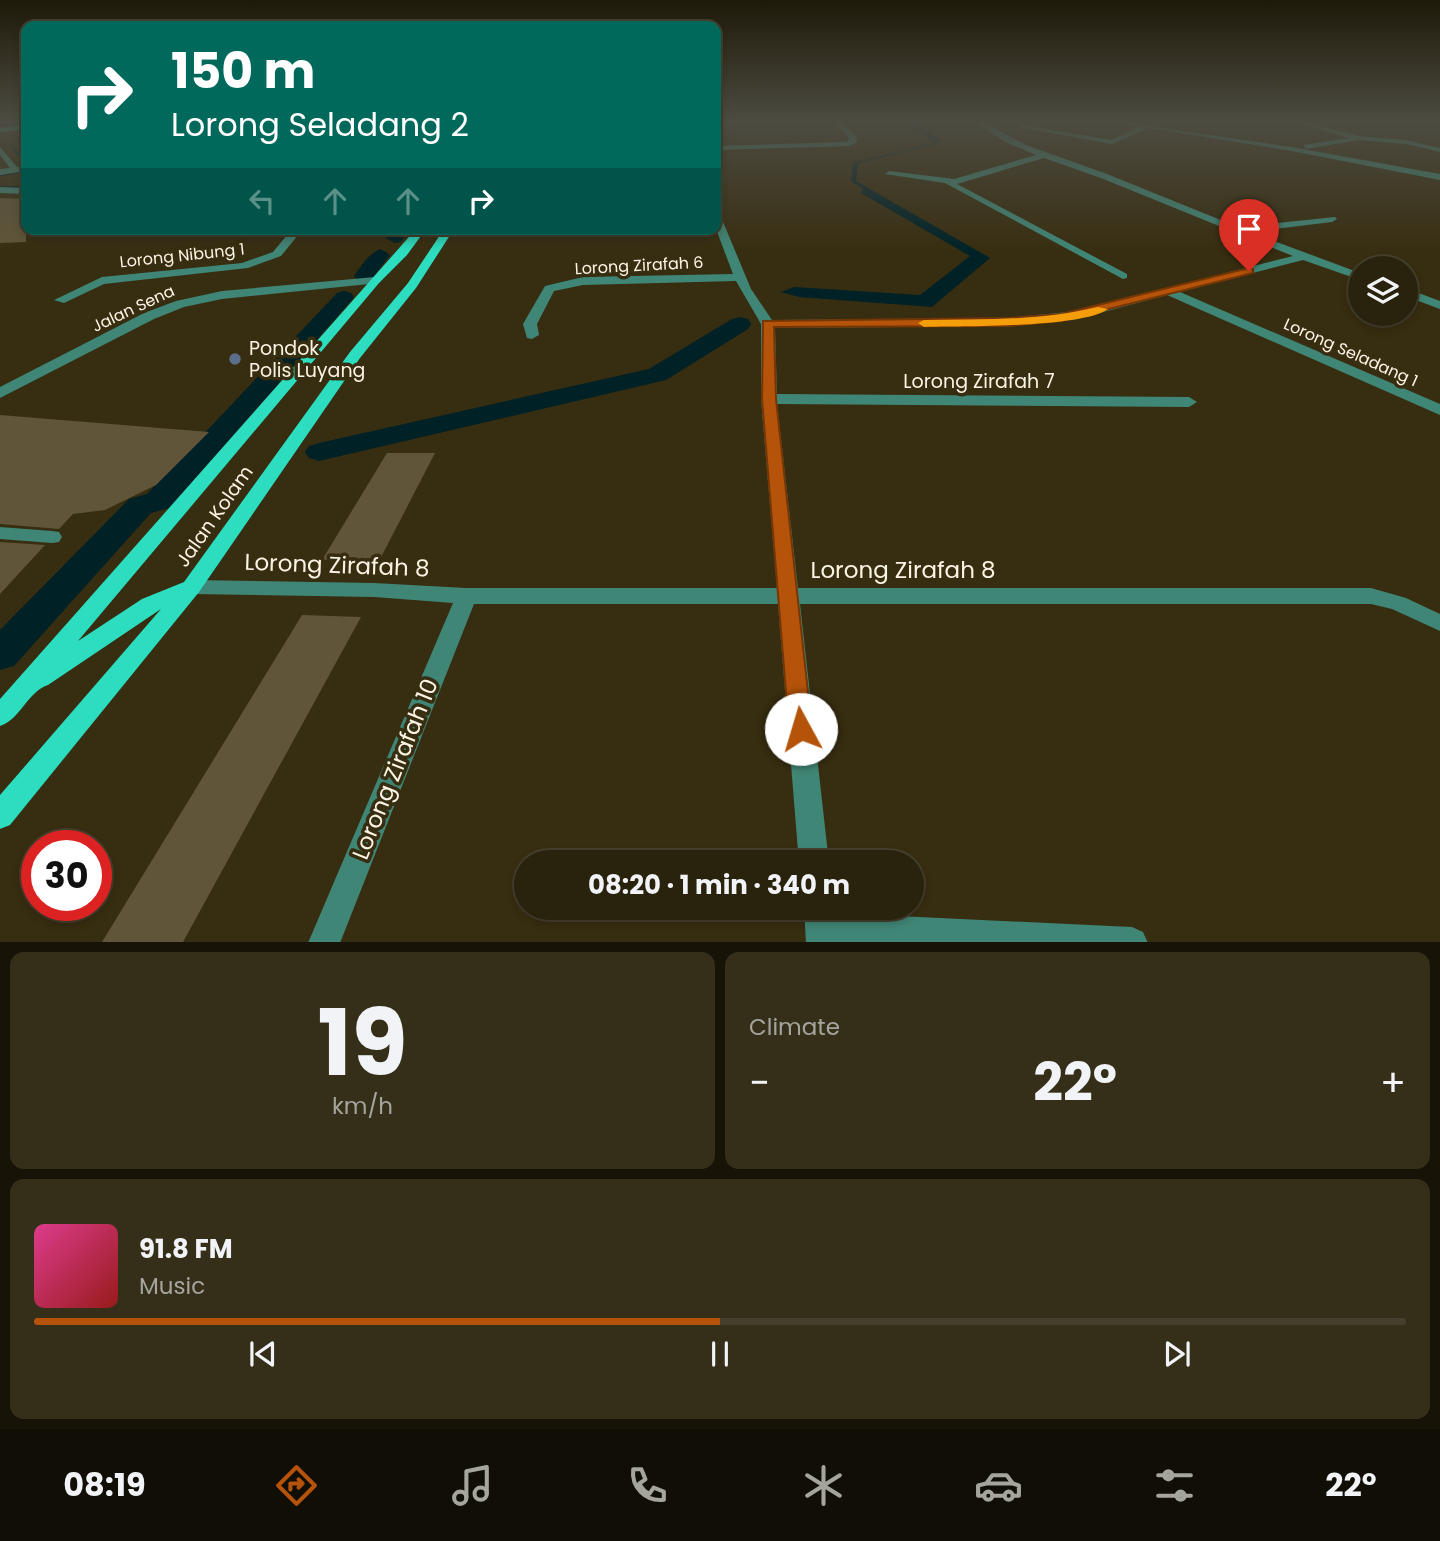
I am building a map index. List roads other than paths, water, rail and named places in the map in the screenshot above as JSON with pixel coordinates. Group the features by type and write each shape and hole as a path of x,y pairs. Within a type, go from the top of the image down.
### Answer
{"main road":[{"name":"Jalan Kolam","path":"0,716 416,235"},
{"name":"Jalan Kolam","path":"0,816 192,587 355,355 445,235"},
{"path":"375,281 424,266"},
{"path":"20,692 150,605 192,587"}],"street":[{"path":"11,165 15,170"},
{"path":"889,174 953,181 1009,165"},
{"path":"1074,165 1348,273"},
{"path":"1376,165 1440,177"},
{"path":"0,172 21,169"},
{"path":"953,181 949,183 1123,276"},
{"path":"0,190 21,191"},
{"path":"1237,230 1332,219"},
{"path":"721,230 740,277 768,324 769,399 813,850"},
{"name":"Lorong Nibung 1","path":"60,300 102,281 244,266 277,254 293,235"},
{"path":"768,324 1009,322 1077,315 1302,257"},
{"name":"Lorong Zirafah 6","path":"533,335 530,324 549,289 583,281 740,277"},
{"name":"Jalan Sena","path":"0,393 149,316 180,303 222,295 375,281"},
{"name":"Lorong Seladang 1","path":"1170,292 1440,411"},
{"path":"1421,298 1440,293"},
{"path":"1418,297 1440,304"},
{"name":"Lorong Zirafah 7","path":"769,399 1189,402"},
{"path":"0,533 52,537"},
{"name":"Lorong Zirafah 8","path":"192,587 374,590 466,596 1371,596 1409,607 1440,623"},
{"name":"Lorong Zirafah 10","path":"324,942 466,596"},
{"path":"821,926 1114,942"}],"water":[{"path":"853,165 858,165 856,181 990,258 932,307 799,297 781,292 794,287 920,295 970,256 861,193 863,189 851,181"}],"waterway":[{"path":"0,175 21,173"},
{"path":"0,187 21,187"},
{"path":"364,276 381,255"},
{"path":"158,501 344,297"},
{"path":"319,452 657,375 740,324"},
{"path":"0,655 140,506 166,499"}],"place":[{"name":"Pondok Polis Luyang","path":"235,359"}]}
